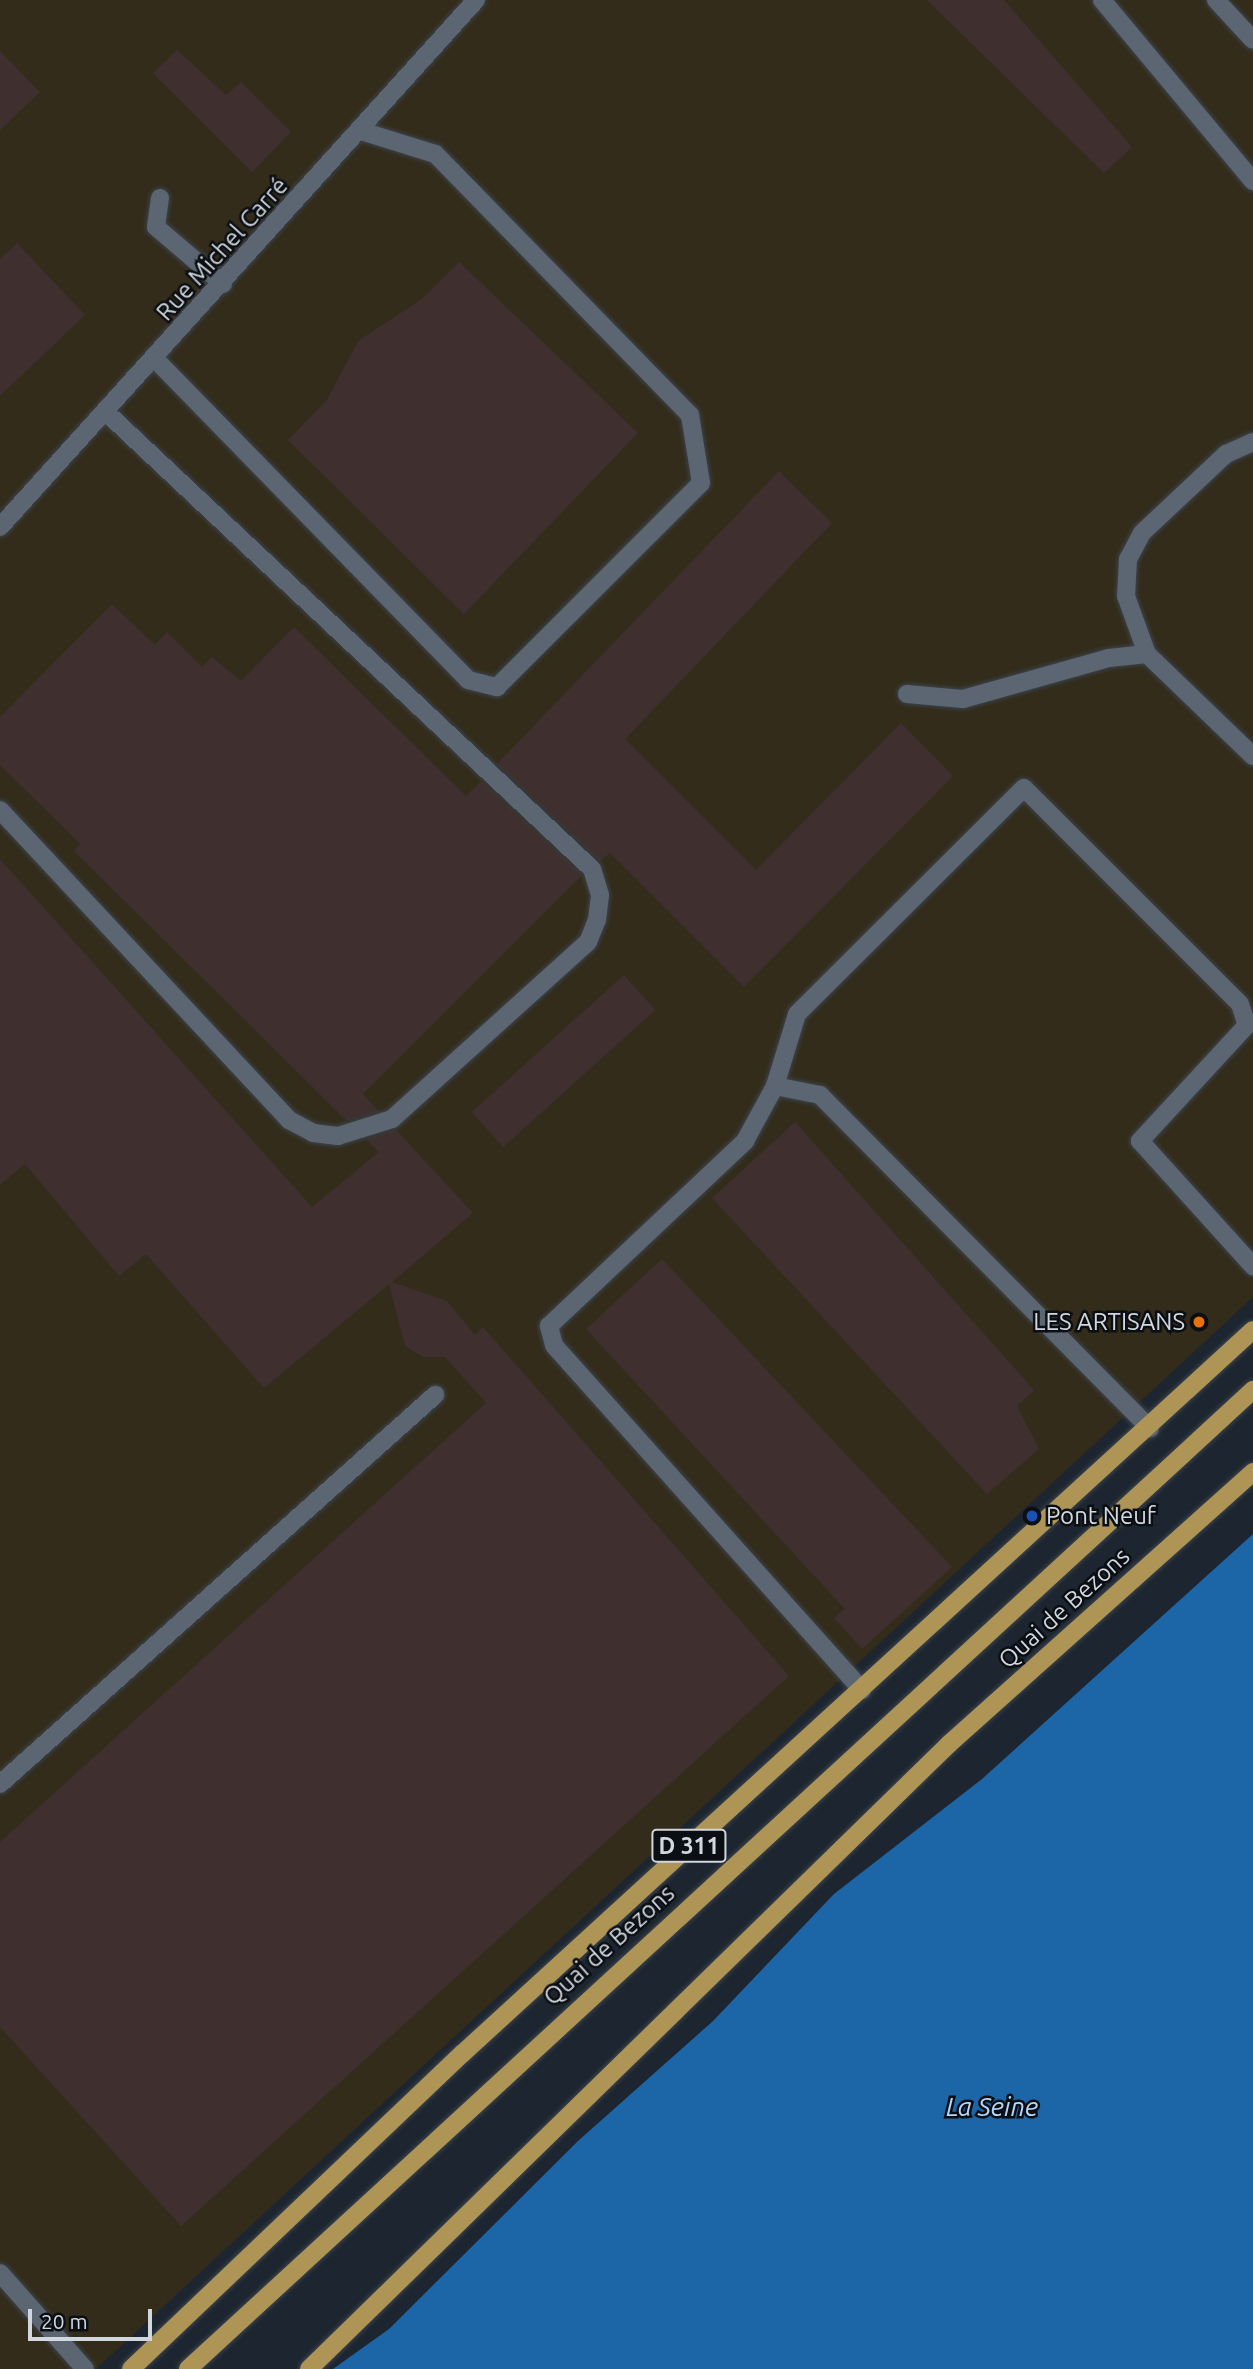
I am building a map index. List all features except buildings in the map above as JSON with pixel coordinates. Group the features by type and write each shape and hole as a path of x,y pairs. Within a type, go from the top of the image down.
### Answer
{"main road":[{"name":"D 311","path":"131,2369 462,2054 1150,1428 1253,1330"},
{"name":"Quai de Bezons","path":"188,2369 1253,1390"},
{"name":"Quai de Bezons","path":"309,2369 949,1744 1253,1472"}],"street":[{"name":"Rue Michel Carré","path":"0,527 107,413 476,0"},
{"path":"1102,0 1253,181"},
{"path":"1216,0 1253,40"},
{"path":"155,359 468,680 497,687 701,483 691,415 435,154 361,131"},
{"path":"160,198 156,227 223,284"},
{"path":"0,810 289,1119 313,1132 338,1136 392,1119 588,942 597,920 600,895 592,869 107,413"},
{"path":"1253,442 1226,454 1142,533 1128,559 1126,596 1147,654 1253,756"},
{"path":"906,694 963,699 1109,659 1147,654"},
{"path":"862,1690 554,1345 549,1326 746,1141 775,1086 797,1014 1024,788 1240,1004 1247,1025 1140,1141 1253,1266"},
{"path":"775,1086 820,1095 1150,1428"},
{"path":"0,1784 435,1395"},
{"path":"0,2273 85,2369"}],"shaded area":[{"path":"0,0 1253,0 1253,1297 96,2369 0,2369"}],"water":[{"name":"La Seine","path":"1253,1534 1253,2369 333,2369 389,2329 578,2141 713,2021 834,1894 982,1779"}],"place":[{"name":"LES ARTISANS","path":"1199,1322"},
{"name":"Pont Neuf","path":"1032,1516"}]}
